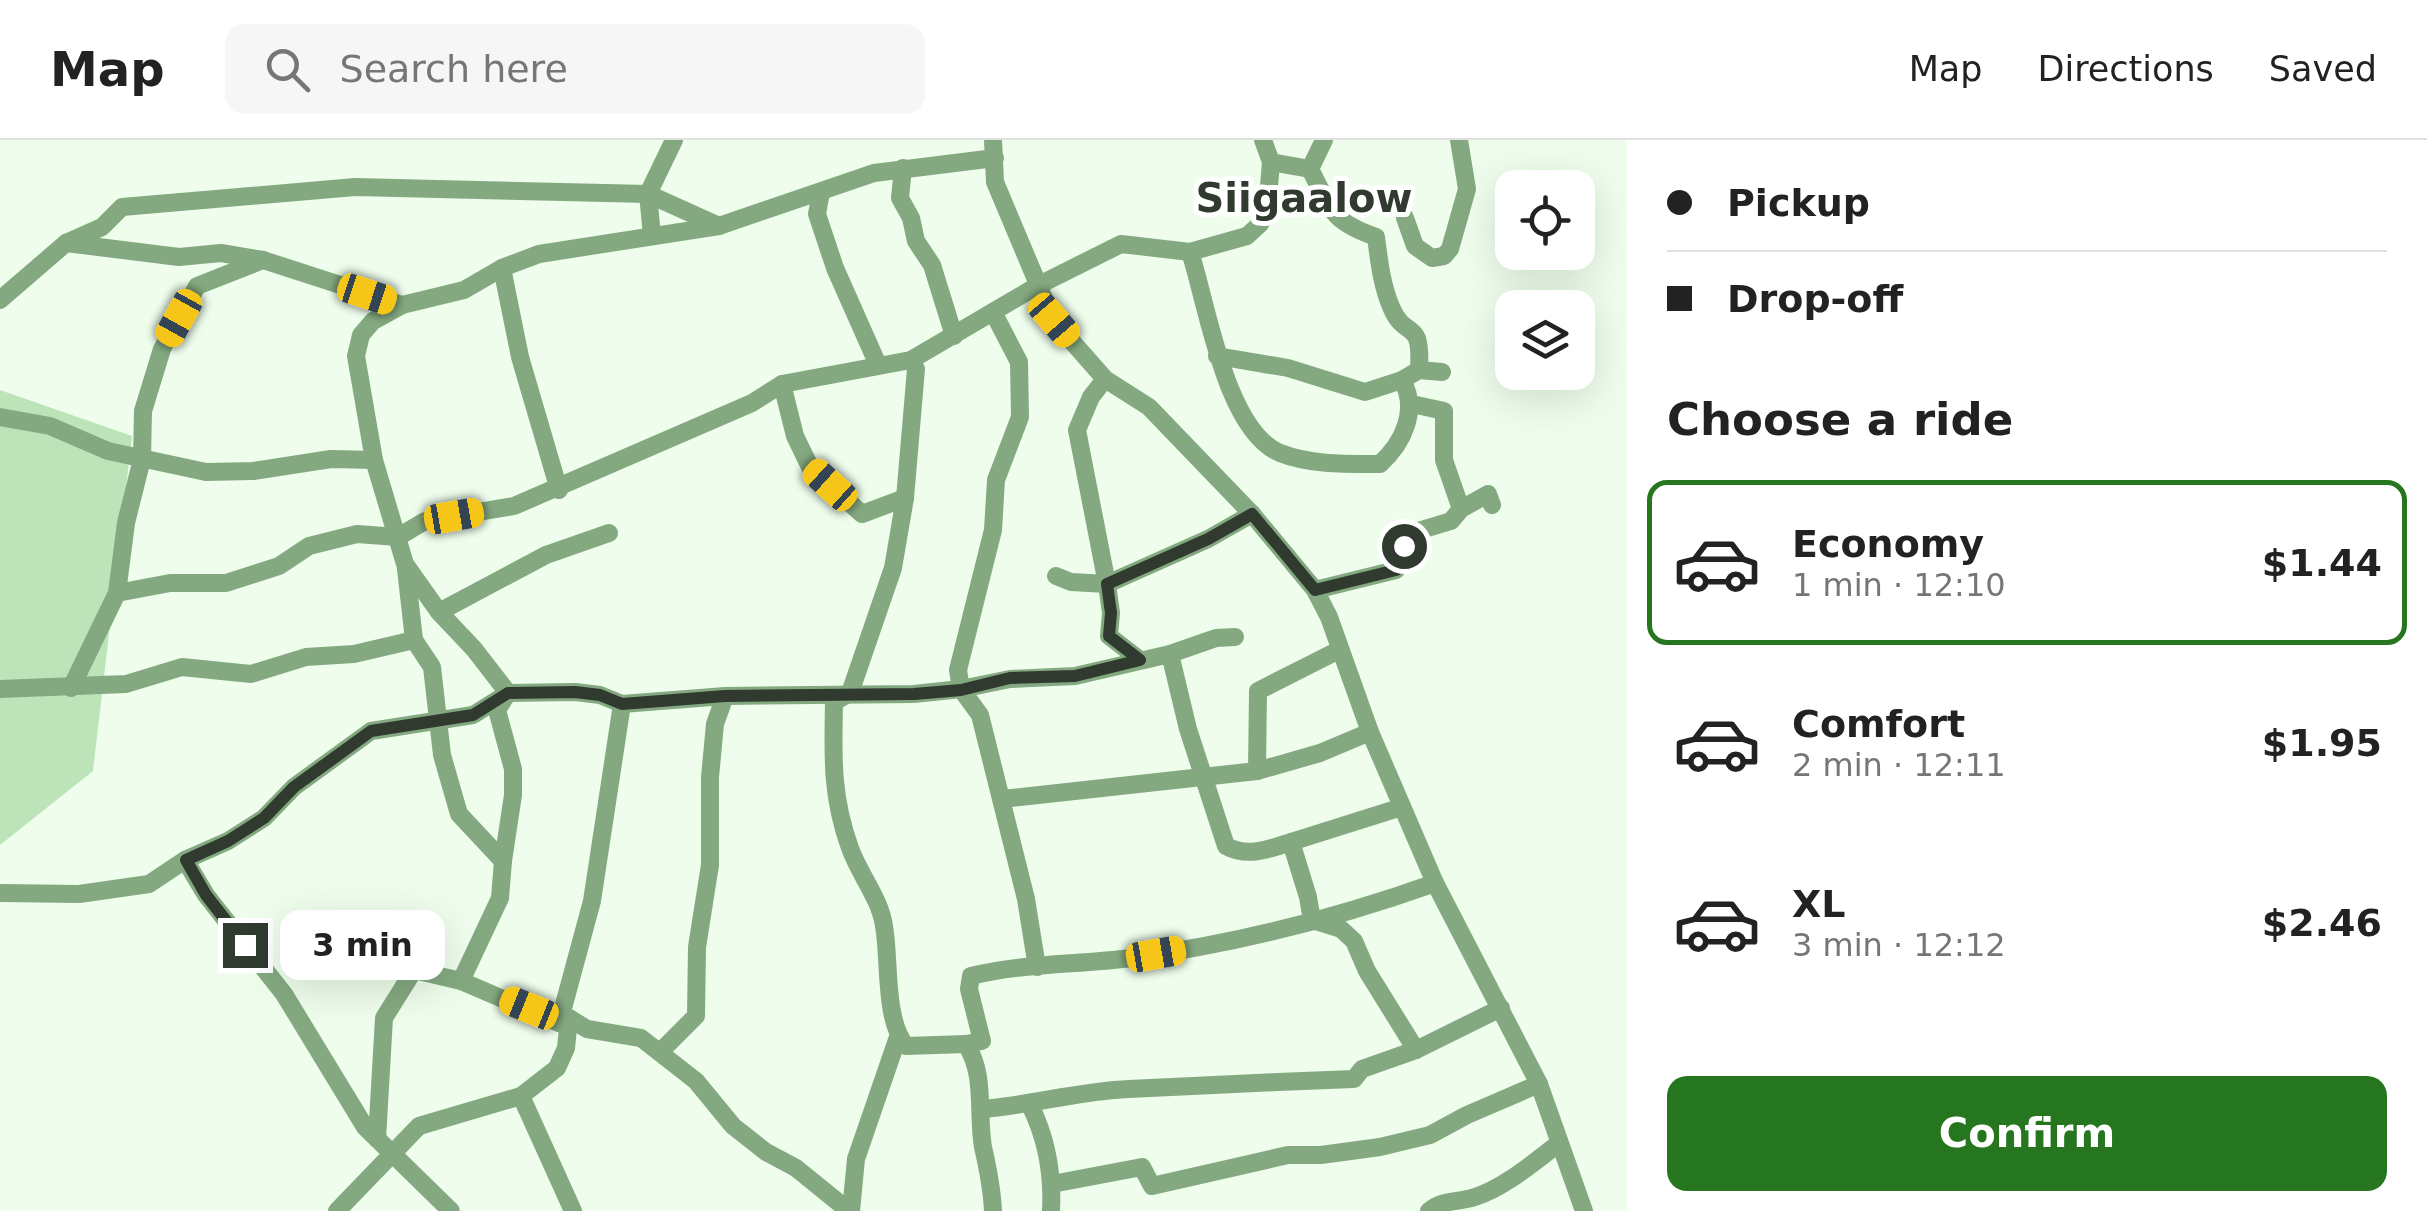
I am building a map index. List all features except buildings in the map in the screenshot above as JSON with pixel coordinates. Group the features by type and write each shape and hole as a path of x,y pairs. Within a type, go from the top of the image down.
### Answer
{"street":[{"path":"652,236 648,194 674,140"},
{"path":"117,593 170,583 226,583 279,566 309,546 356,534 398,538 425,521 514,506 752,402 782,384 911,360 1038,286 1120,244 1190,252 1247,236 1267,211 1271,162 1262,140"},
{"path":"1310,170 1324,140"},
{"path":"1405,218 1415,246 1432,258 1444,256 1450,248 1466,189 1459,140"},
{"path":"503,861 458,814 442,755 432,666 414,640 405,564 374,460 356,356 361,336 373,321 402,305 464,290 502,268 539,254 720,226 874,172 994,149 994,182 1054,320 1105,379 1149,407 1252,514 1315,590 1329,617 1370,732 1435,882 1539,1084 1584,1211"},
{"path":"1271,162 1310,170"},
{"path":"903,168 900,198 911,218 916,242 932,265 954,336"},
{"path":"1190,252 1216,356 1245,421 1275,451 1323,463 1380,464 1398,448 1412,404 1411,375 1420,344 1416,332 1393,313 1380,270 1376,237 1342,222 1330,212 1310,170"},
{"path":"0,300 66,242 102,227 122,208 355,187 648,194 720,226"},
{"path":"821,192 817,214 835,268 878,365"},
{"path":"66,242 179,257 221,253 263,260 402,305"},
{"path":"71,688 117,593 126,523 142,459 143,411 162,350 197,286 263,260"},
{"path":"502,268 520,358 558,490"},
{"path":"993,312 1018,362 1020,417 996,480 993,530 958,670 961,690 980,715 1026,899 1038,967"},
{"path":"1216,356 1288,368 1365,392 1411,375 1442,372"},
{"path":"911,360 916,369 905,498 893,568 850,693 834,702 833,787 850,848 884,921 892,1008 898,1037 906,1046 982,1040 969,989 971,976 1127,958 1357,911 1435,882"},
{"path":"1105,379 1084,410 1077,430 1107,584 1109,636 1140,660"},
{"path":"782,384 795,436 810,467 862,514 905,498"},
{"path":"1412,404 1444,411 1444,460 1461,509"},
{"path":"0,417 50,426 108,451 206,472 253,471 331,458 374,460"},
{"path":"1315,590 1396,570 1408,534 1451,521 1461,509 1488,494 1492,505"},
{"path":"1056,576 1071,582 1107,584 1208,539 1252,514"},
{"path":"439,612 532,562 609,533"},
{"path":"405,564 439,612 508,693"},
{"path":"0,893 79,894 149,884 264,818 294,787 371,731 473,715 508,693 575,692 600,695 622,704 725,696 914,694 961,690 1010,678 1075,676 1170,654 1216,638 1236,637"},
{"path":"0,689 126,684 182,667 251,674 306,658 354,654 414,640"},
{"path":"1257,770 1258,691 1340,650"},
{"path":"1170,654 1202,776 1226,846 1255,852 1402,807"},
{"path":"461,981 500,898 513,769 497,710 508,693"},
{"path":"660,1052 696,1016 697,948 710,865 710,778 715,724 725,696"},
{"path":"337,1211 419,1126 521,1096 557,1068 566,1048 564,1020 592,901 622,704"},
{"path":"1002,800 1257,770 1320,753 1370,732"},
{"path":"1291,842 1312,920"},
{"path":"186,860 206,895 284,994 365,1127 451,1211"},
{"path":"1312,920 1341,929 1354,940 1367,971 1416,1050"},
{"path":"377,1139 384,1018 414,970 461,981 587,1029 642,1038 696,1081 732,1126 766,1152 796,1168 850,1211"},
{"path":"983,1109 1132,1088 1354,1079 1362,1069 1416,1050 1501,1008"},
{"path":"850,1211 856,1159 898,1037"},
{"path":"966,1044 973,1054 983,1109 982,1144 992,1175 993,1211"},
{"path":"1052,1184 1142,1166 1152,1186 1288,1154 1321,1155 1380,1147 1430,1135 1539,1084"},
{"path":"521,1096 572,1211"},
{"path":"1030,1105 1044,1133 1052,1211"},
{"path":"1429,1211 1442,1201 1476,1197 1558,1144"}],"green space":[{"path":"0,390 132,436 93,771 0,845"}],"district":[{"name":"Siigaalow","path":"1304,198"}],"route":[{"path":"245,945 206,895 186,860 228,841 264,818 294,787 371,731 473,715 508,693 575,692 600,695 622,704 725,696 914,694 961,690 1010,678 1075,676 1140,660 1109,636 1107,584 1208,539 1252,514 1315,590 1396,570 1404,546"}]}
